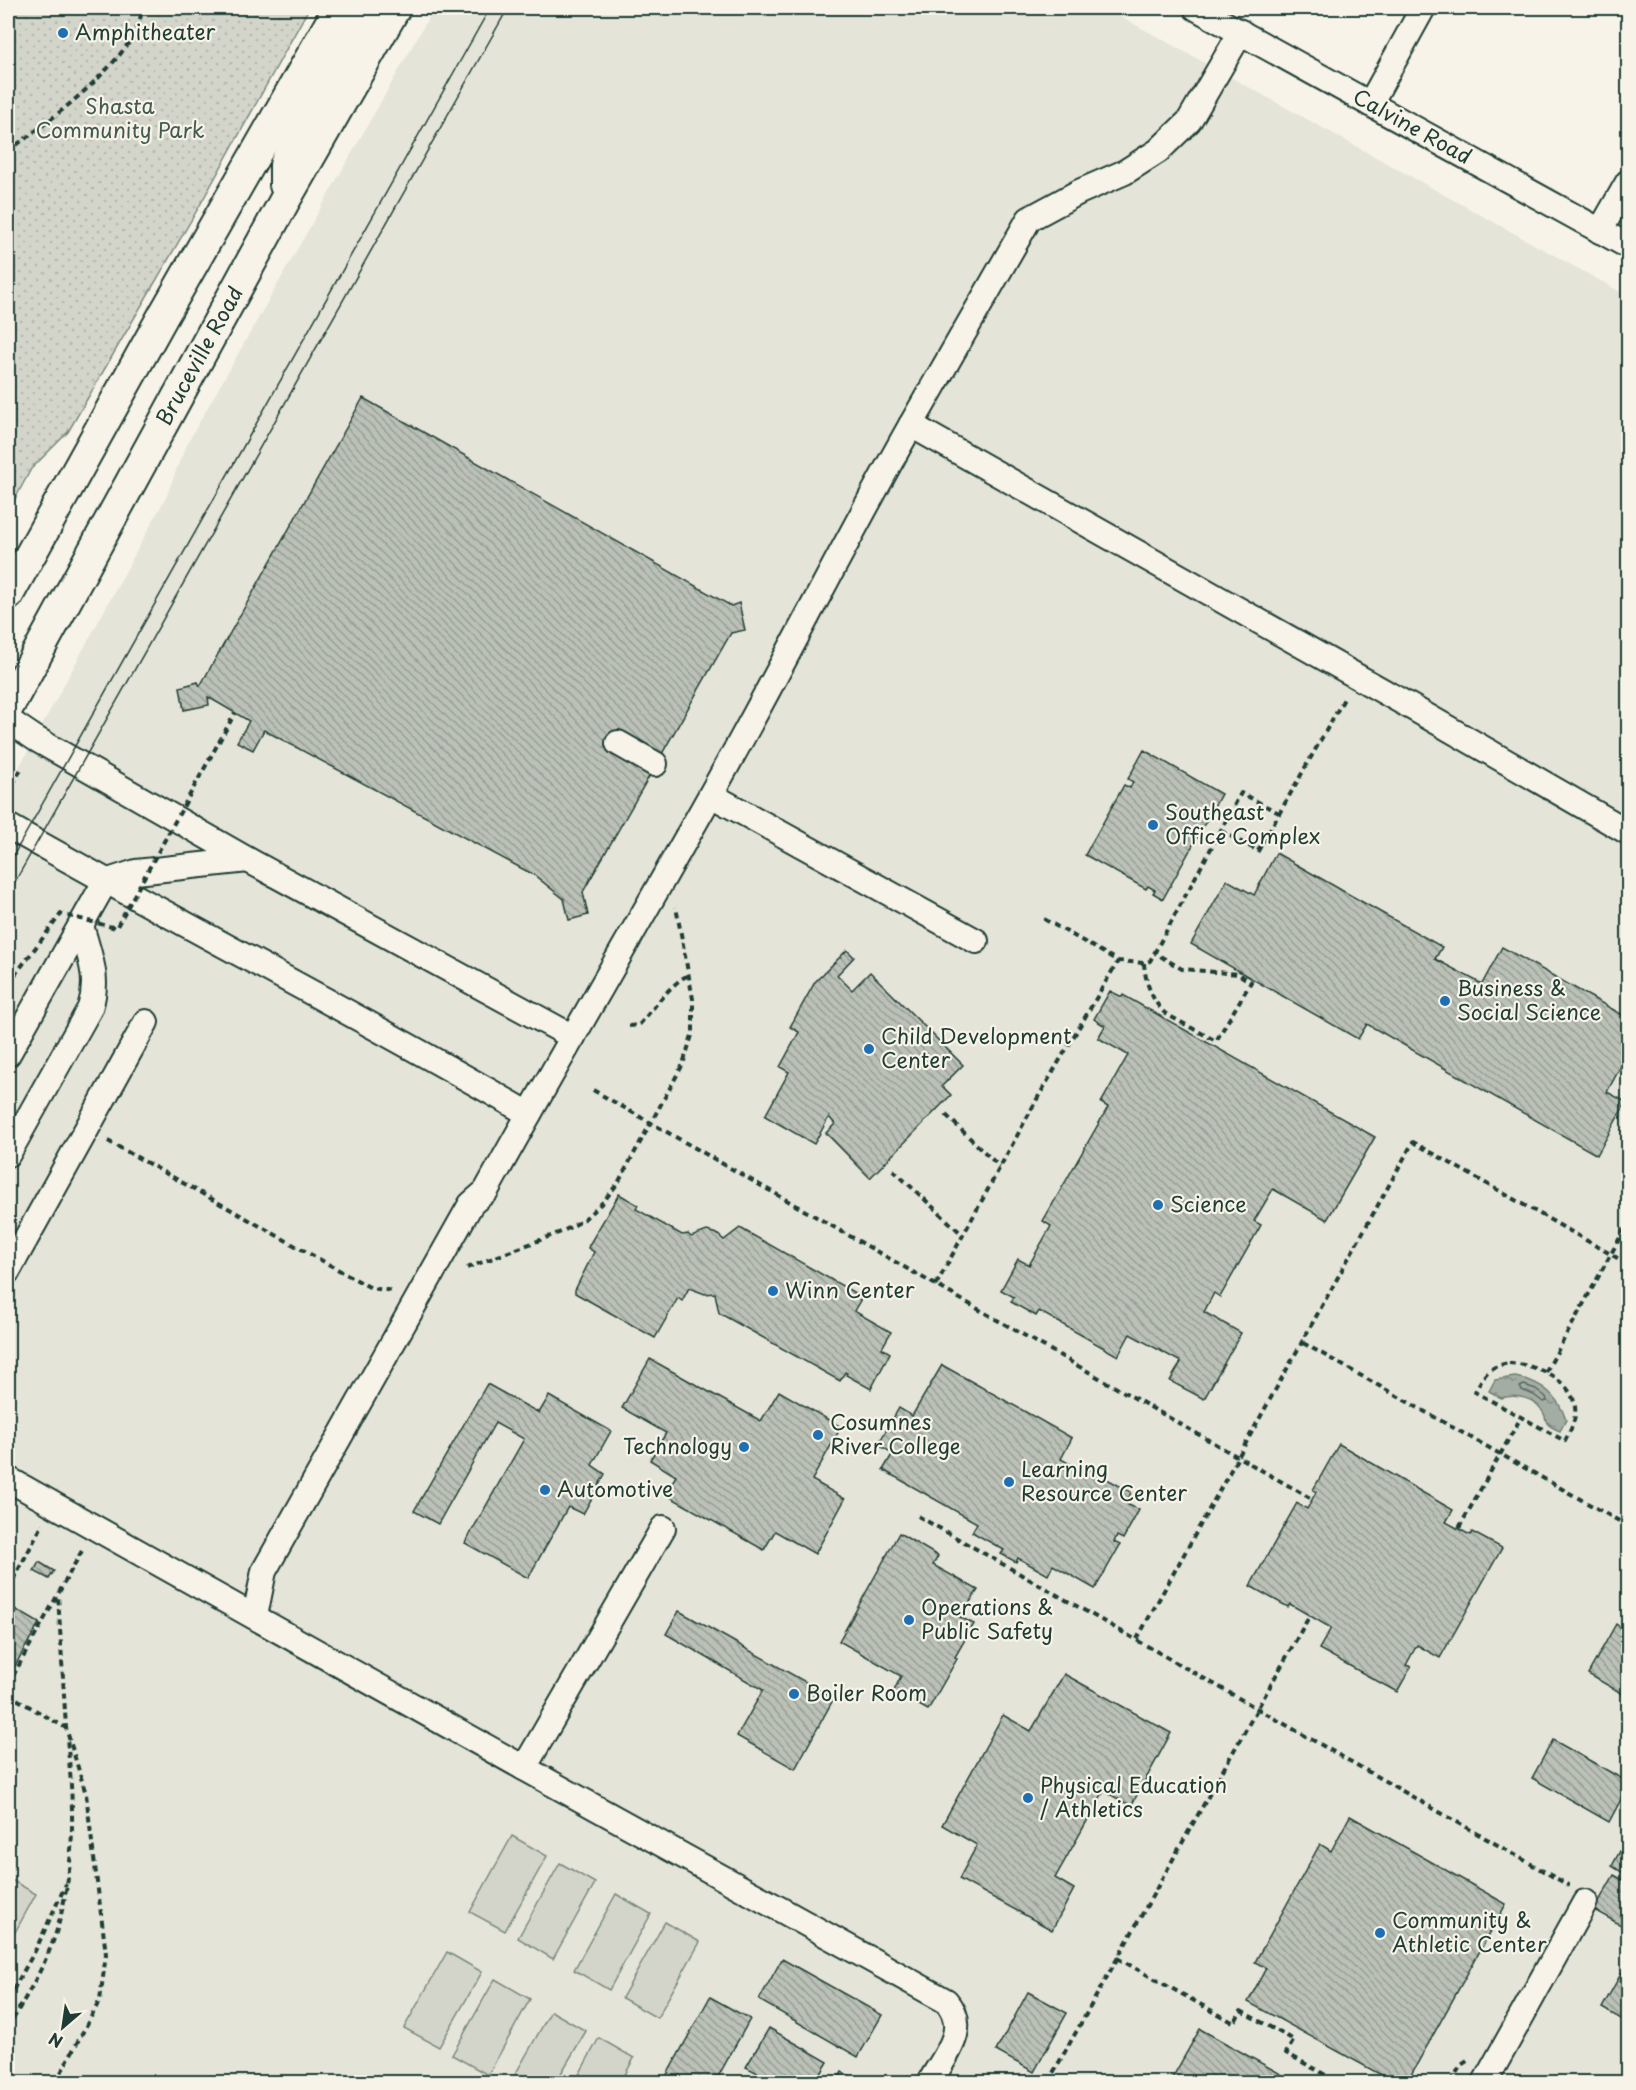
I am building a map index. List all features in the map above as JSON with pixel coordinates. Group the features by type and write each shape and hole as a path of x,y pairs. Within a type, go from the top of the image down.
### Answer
{"main road":[{"path":"8,595 163,316 339,8"},
{"path":"285,200 285,165 295,139 366,8"},
{"name":"Bruceville Road","path":"8,707 285,200 395,8"}],"street":[{"name":"Calvine Road","path":"1196,8 1629,246"},
{"path":"1370,104 1423,8"},
{"path":"255,1616 264,1571 471,1204 486,1191 711,795 844,546 1029,219 1125,171 1158,151 1189,121 1241,32"},
{"path":"1600,231 1629,182"},
{"path":"911,425 1629,832"},
{"path":"8,720 36,740 248,860 573,1037"},
{"path":"618,743 655,764"},
{"path":"711,795 976,941"},
{"path":"8,826 105,882 187,924 529,1114"},
{"path":"8,1054 105,882 136,872 248,860"},
{"path":"8,1155 90,1008 95,993 93,970 81,925"},
{"path":"8,1271 146,1022"},
{"path":"8,1479 946,2001 954,2009 957,2032 930,2082"},
{"path":"524,1768 663,1528"},
{"path":"1485,2082 1574,1899"}],"path":[{"path":"8,152 55,117 101,75 129,43 142,17 141,8"},
{"path":"1221,831 1258,851 1346,695"},
{"path":"8,984 61,914 116,928 235,713"},
{"path":"8,794 21,769"},
{"path":"1044,919 1118,961 1144,963 1150,960 1155,953 1241,793 1279,813"},
{"path":"467,1268 561,1232 582,1221 603,1202 618,1183 683,1064 693,1032 693,999 674,898"},
{"path":"1144,963 1145,977 1161,1009 1216,1041 1251,982 1238,974 1182,969 1155,953"},
{"path":"936,1285 1000,1167 1118,961"},
{"path":"629,1026 639,1025 671,988 689,975"},
{"path":"593,1090 1312,1499"},
{"path":"946,1115 1000,1167"},
{"path":"99,1136 371,1288 396,1291"},
{"path":"1137,1639 1413,1142 1629,1264"},
{"path":"892,1170 963,1235"},
{"path":"1546,1372 1629,1222"},
{"path":"1303,1343 1629,1526"},
{"path":"1509,1363 1523,1364 1546,1372 1566,1388 1576,1412 1574,1424 1565,1441 1475,1392 1485,1374 1494,1366 1509,1363"},
{"path":"1459,1528 1520,1419"},
{"path":"8,1589 53,1504"},
{"path":"918,1516 1568,1885 1574,1899"},
{"path":"8,1685 94,1528"},
{"path":"8,1577 16,1573"},
{"path":"8,2028 40,1971 58,1927 68,1878 74,1830 58,1595"},
{"path":"1048,2082 1310,1615"},
{"path":"8,1694 66,1728 86,1794 106,1954 100,2000 56,2082"},
{"path":"8,1999 36,1949 68,1878"},
{"path":"1117,1958 1234,2023 1241,2010 1294,2040 1286,2053 1338,2082"},
{"path":"1451,2082 1461,2065 1471,2058"}],"shaded area":[{"name":"Cosumnes River College","path":"434,8 1105,8 1628,296 1628,2082 8,2082 8,788 167,495 191,437"}],"green space":[{"name":"Shasta Community Park","path":"8,8 309,8 200,205 68,432 31,469 8,512"},
{"path":"512,1836 547,1856 505,1931 470,1912"},
{"path":"560,1863 595,1883 553,1959 518,1938"},
{"path":"8,1878 36,1894 8,1945"},
{"path":"616,1894 651,1914 609,1990 574,1970"},
{"path":"665,1922 700,1942 657,2018 622,1998"},
{"path":"447,1952 482,1972 439,2047 404,2028"},
{"path":"495,1979 530,1999 488,2075 452,2055"},
{"path":"551,2011 586,2031 556,2082 511,2082"},
{"path":"599,2038 634,2058 621,2082 575,2082"}],"water":[{"path":"1515,1377 1533,1382 1553,1396 1566,1420 1560,1431 1546,1422 1545,1415 1531,1400 1513,1396 1501,1398 1489,1391 1495,1380"}],"building":[{"path":"363,398 731,606 739,603 745,630 731,633 583,892 588,915 569,920 564,899 534,875 264,730 253,750 237,742 249,721 208,697 209,705 184,710 180,687 198,682 200,686"},
{"name":"Southeast Office Complex","path":"1144,750 1221,794 1163,899 1153,893 1155,890 1148,886 1146,889 1085,855 1124,785 1130,788 1133,782 1128,779"},
{"name":"Business & Social Science","path":"1276,853 1442,947 1435,959 1482,984 1502,947 1628,1018 1628,1053 1607,1092 1626,1102 1597,1155 1367,1024 1358,1039 1191,944 1227,880 1254,895"},
{"name":"Child Development Center","path":"847,950 854,957 837,975 852,990 870,972 963,1065 942,1086 951,1095 870,1178 826,1133 835,1124 829,1117 814,1144 765,1116 789,1072 780,1067 799,1032 790,1027 815,982"},
{"name":"Science","path":"1110,991 1122,997 1123,995 1375,1137 1327,1220 1273,1189 1254,1221 1261,1225 1220,1297 1214,1293 1204,1312 1241,1333 1204,1399 1170,1381 1181,1362 1130,1334 1118,1356 1039,1311 1036,1316 1011,1302 1014,1297 1001,1290 1018,1259 1029,1265 1051,1226 1043,1221 1108,1107 1101,1103 1128,1055 1098,1038 1105,1026 1094,1019"},
{"name":"Winn Center","path":"619,1194 638,1205 636,1209 682,1235 688,1234 691,1237 707,1231 717,1234 724,1240 740,1228 862,1297 854,1311 891,1332 882,1348 890,1353 871,1389 846,1375 845,1372 840,1381 719,1313 715,1293 705,1294 689,1288 682,1301 678,1298 655,1338 575,1293 594,1252 588,1248 589,1245"},
{"name":"Technology","path":"650,1359 761,1421 779,1391 841,1427 812,1480 845,1499 815,1554 775,1531 764,1550 665,1494 676,1476 650,1460 666,1433 622,1408"},
{"name":"Learning Resource Center","path":"942,1365 1072,1438 1061,1459 1084,1472 1087,1468 1131,1492 1127,1504 1139,1510 1123,1539 1117,1536 1114,1542 1120,1545 1095,1589 1053,1565 1048,1575 1018,1558 1016,1562 1001,1554 1004,1550 972,1532 977,1523 883,1470 893,1453 882,1447 880,1441 899,1408 912,1416"},
{"name":"Automotive","path":"487,1384 539,1413 549,1396 611,1431 592,1465 605,1474 583,1514 568,1507 528,1578 465,1543 524,1439 495,1423 438,1524 414,1511"},
{"path":"1339,1444 1453,1510 1446,1522 1470,1535 1472,1532 1502,1548 1440,1658 1417,1645 1406,1665 1411,1667 1397,1692 1319,1649 1331,1628 1290,1604 1288,1607 1250,1586 1297,1503 1307,1509 1316,1492 1313,1490"},
{"name":"Operations & Public Safety","path":"899,1533 938,1556 933,1565 978,1590 960,1617 974,1624 928,1710 893,1693 901,1676 839,1641"},
{"path":"39,1562 54,1571 49,1579 34,1571"},
{"path":"8,1605 39,1623 8,1678"},
{"name":"Boiler Room","path":"679,1611 834,1698 795,1769 737,1736 763,1690 666,1634"},
{"path":"1616,1624 1628,1632 1628,1697 1588,1674"},
{"name":"Physical Education / Athletics","path":"1064,1674 1171,1733 1131,1806 1104,1791 1055,1878 1074,1889 1052,1930 959,1879 977,1845 942,1825 1003,1715 1031,1731"},
{"path":"1553,1740 1628,1782 1609,1822 1532,1778"},
{"name":"Community & Athletic Center","path":"1350,1816 1506,1904 1407,2082 1394,2082 1248,2002 1266,1968 1255,1962 1320,1844 1331,1851"},
{"path":"1628,1836 1628,1876 1612,1866"},
{"path":"1614,1875 1628,1883 1628,1929 1594,1910"},
{"path":"782,1959 882,2015 858,2057 759,2000"},
{"path":"1628,1961 1628,2023 1602,2008"},
{"path":"1028,1992 1067,2013 1034,2072 996,2051"},
{"path":"710,1997 750,2019 715,2082 663,2082"},
{"path":"769,2028 828,2062 816,2082 775,2082 746,2067"},
{"path":"1200,2029 1295,2082 1170,2082"},
{"path":"842,2072 861,2082 836,2082"}],"tram line":[{"path":"8,865 490,8"},
{"path":"8,894 508,8"}],"place":[{"name":"Amphitheater","path":"63,33"},
{"name":"Southeast Office Complex","path":"1153,825"},
{"name":"Business & Social Science","path":"1445,1001"},
{"name":"Child Development Center","path":"869,1049"},
{"name":"Science","path":"1158,1205"},
{"name":"Winn Center","path":"773,1291"},
{"name":"Cosumnes River College","path":"818,1435"},
{"name":"Technology","path":"744,1447"},
{"name":"Learning Resource Center","path":"1009,1482"},
{"name":"Automotive","path":"545,1490"},
{"name":"Operations & Public Safety","path":"909,1620"},
{"name":"Boiler Room","path":"794,1694"},
{"name":"Physical Education / Athletics","path":"1028,1798"},
{"name":"Community & Athletic Center","path":"1380,1933"}]}
